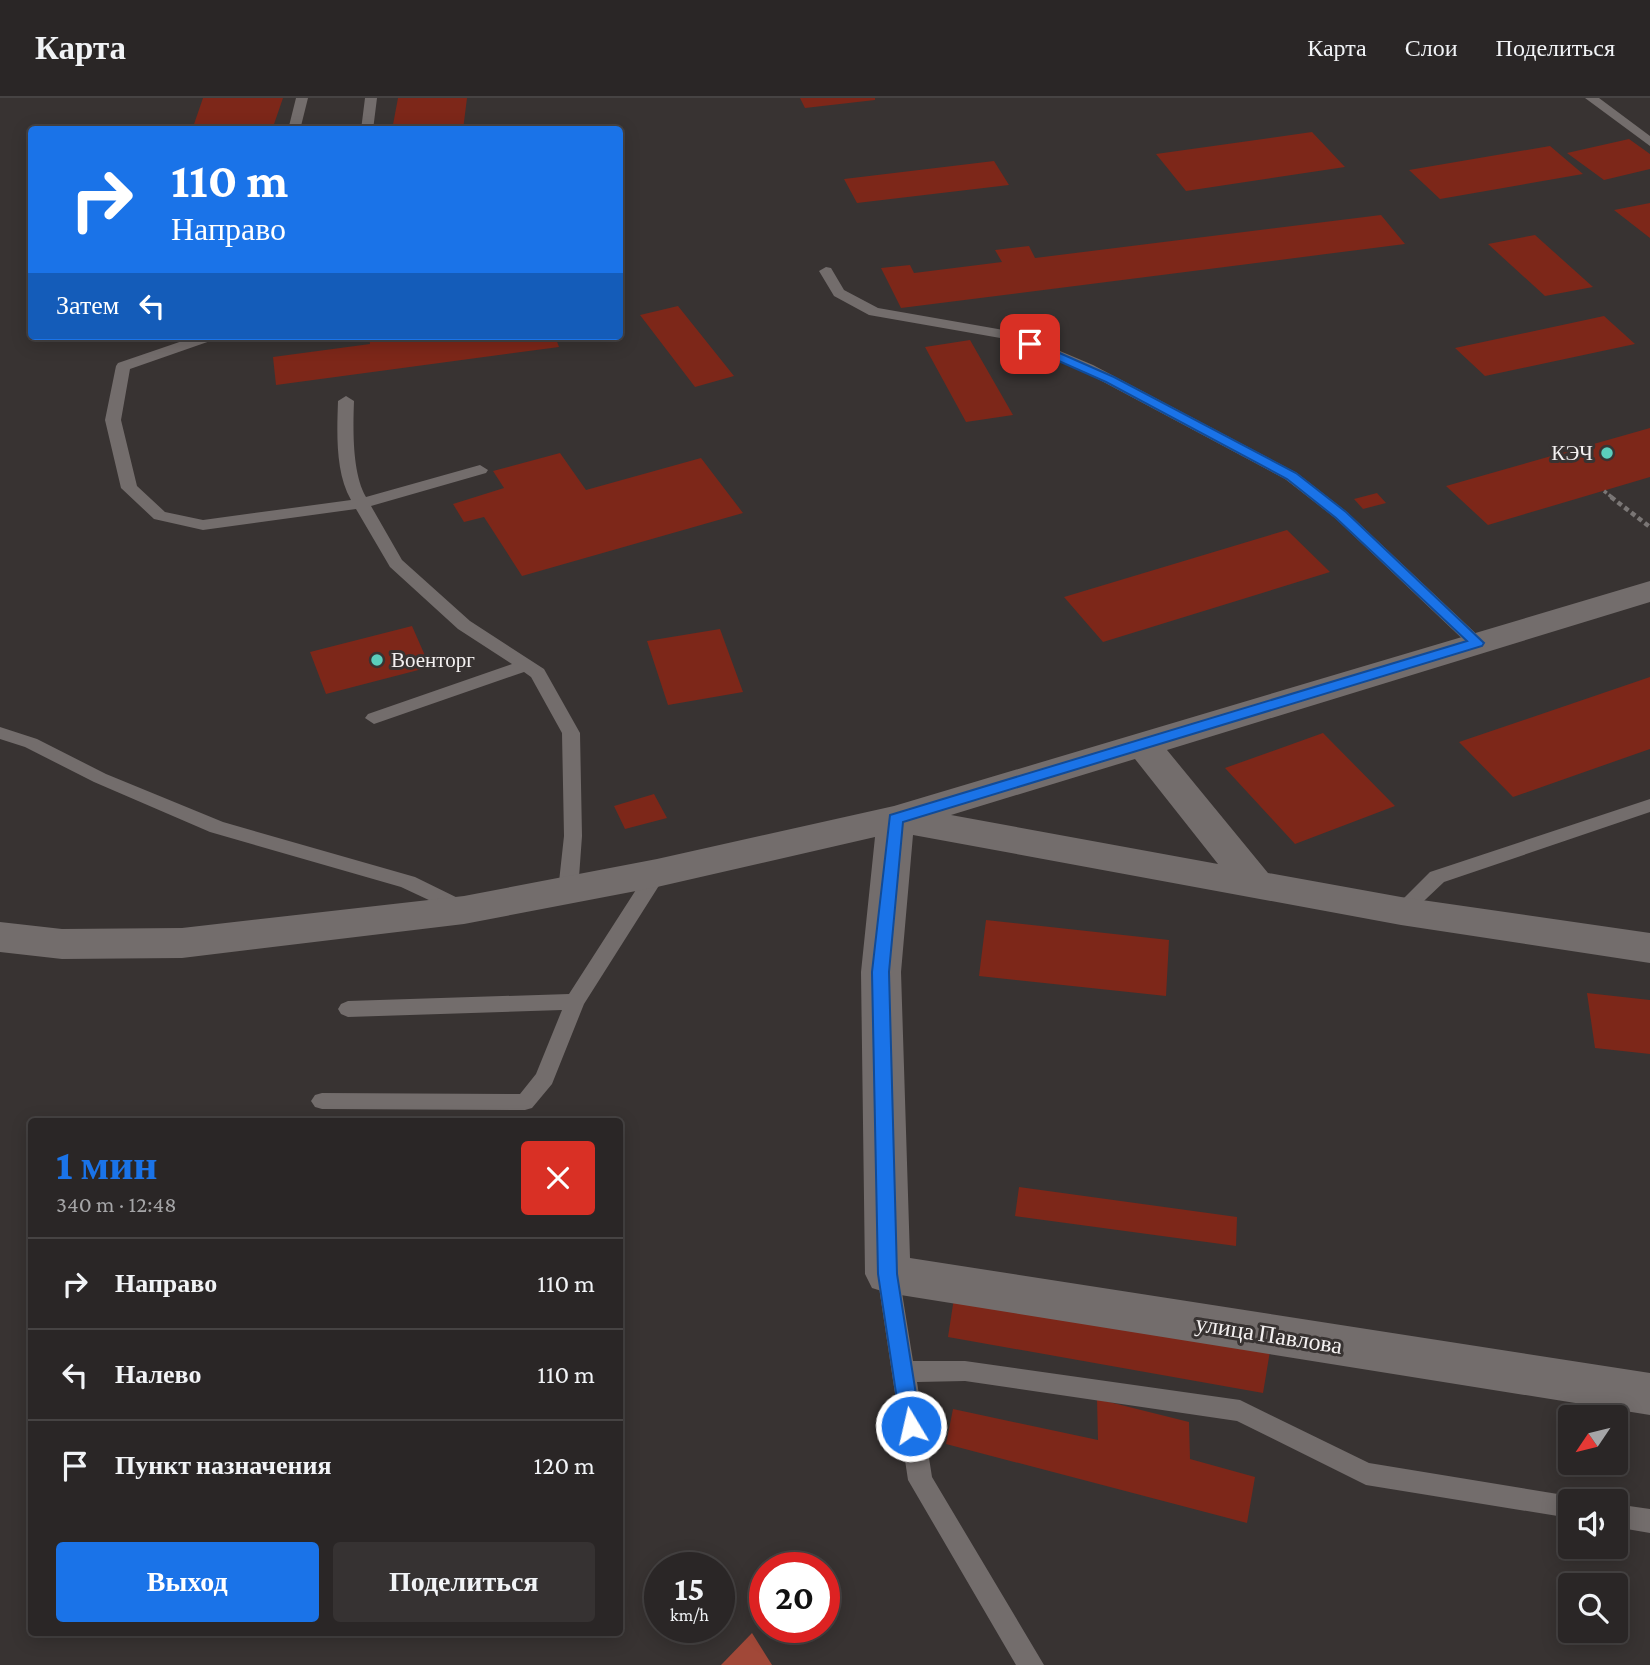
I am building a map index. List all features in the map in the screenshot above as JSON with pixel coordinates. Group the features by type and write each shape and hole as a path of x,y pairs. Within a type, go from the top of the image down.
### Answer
{"street":[{"path":"0,937 62,944 181,943 464,910 657,873 895,819 1650,591"},
{"path":"1143,745 1256,884"},
{"path":"895,819 1401,911 1650,948"},
{"path":"888,1274 881,972 895,819"},
{"name":"улица Павлова","path":"888,1274 1650,1394"}],"lane":[{"path":"295,126 302,98"},
{"path":"368,126 371,98"},
{"path":"1591,98 1650,142"},
{"path":"826,271 839,293 874,312 1010,335 1088,368 1291,476 1341,515 1477,643"},
{"path":"199,340 123,366 113,420 129,488 160,516 203,525 362,503 480,470"},
{"path":"346,401 345,435 353,489 396,563 464,625 538,673 571,733 573,836 568,891"},
{"path":"374,718 527,665"},
{"path":"0,733 31,743 100,778 217,827 408,882 464,910"},
{"path":"1401,911 1437,877 1650,805"},
{"path":"322,1101 525,1102 545,1078 575,1002 657,873"},
{"path":"348,1009 575,1002"},
{"path":"888,1274 920,1480 1031,1665"},
{"path":"903,1372 965,1371 1240,1411 1366,1474 1558,1505"},
{"path":"1628,1517 1650,1521"}],"path":[{"path":"1604,491 1650,527"}],"shaded area":[{"path":"749,1636 749,1643 758,1643 772,1665 721,1665"}],"building":[{"path":"203,98 283,98 273,126 193,126"},
{"path":"398,98 467,98 464,126 393,126"},
{"path":"800,98 875,98 875,100 805,108"},
{"path":"1312,132 1345,167 1186,191 1156,154"},
{"path":"1629,139 1650,154 1650,169 1604,180 1567,153"},
{"path":"1550,146 1583,174 1440,199 1409,170"},
{"path":"994,161 1009,185 857,203 844,179"},
{"path":"1650,203 1650,238 1614,210"},
{"path":"1381,215 1405,244 901,308 881,268 910,265 914,273 1002,262 995,250 1029,246 1035,258"},
{"path":"1535,235 1593,287 1545,296 1488,244"},
{"path":"678,306 734,376 695,387 640,315"},
{"path":"1604,316 1635,344 1485,376 1455,348"},
{"path":"370,340 556,340 559,347 276,385 273,357 370,344"},
{"path":"970,340 1013,415 966,422 925,347"},
{"name":"КЭЧ","path":"1650,428 1650,477 1488,525 1446,486"},
{"path":"560,453 586,490 701,458 743,513 522,576 484,517 464,522 453,504 504,488 493,471"},
{"path":"1377,493 1386,503 1363,509 1354,499"},
{"path":"1287,530 1330,572 1103,642 1064,597"},
{"path":"412,626 430,667 326,694 310,652"},
{"path":"720,629 743,692 668,705 647,641"},
{"path":"1650,677 1650,749 1513,797 1459,742"},
{"path":"1323,733 1395,806 1295,844 1225,768"},
{"path":"654,794 667,818 625,829 614,806"},
{"path":"986,920 1169,940 1166,996 979,976"},
{"path":"1587,993 1650,1000 1650,1054 1595,1048"},
{"path":"1019,1187 1237,1217 1236,1246 1015,1216"},
{"path":"954,1298 1270,1351 1263,1393 948,1337"},
{"path":"1097,1399 1189,1422 1190,1459 1255,1477 1247,1523 946,1444 953,1409 1098,1440"}],"place":[{"name":"КЭЧ","path":"1607,453"},
{"name":"Военторг","path":"377,660"}],"route":[{"path":"911,1426 888,1274 881,972 895,819 1477,643 1341,515 1291,476 1110,379 1030,344"}]}
